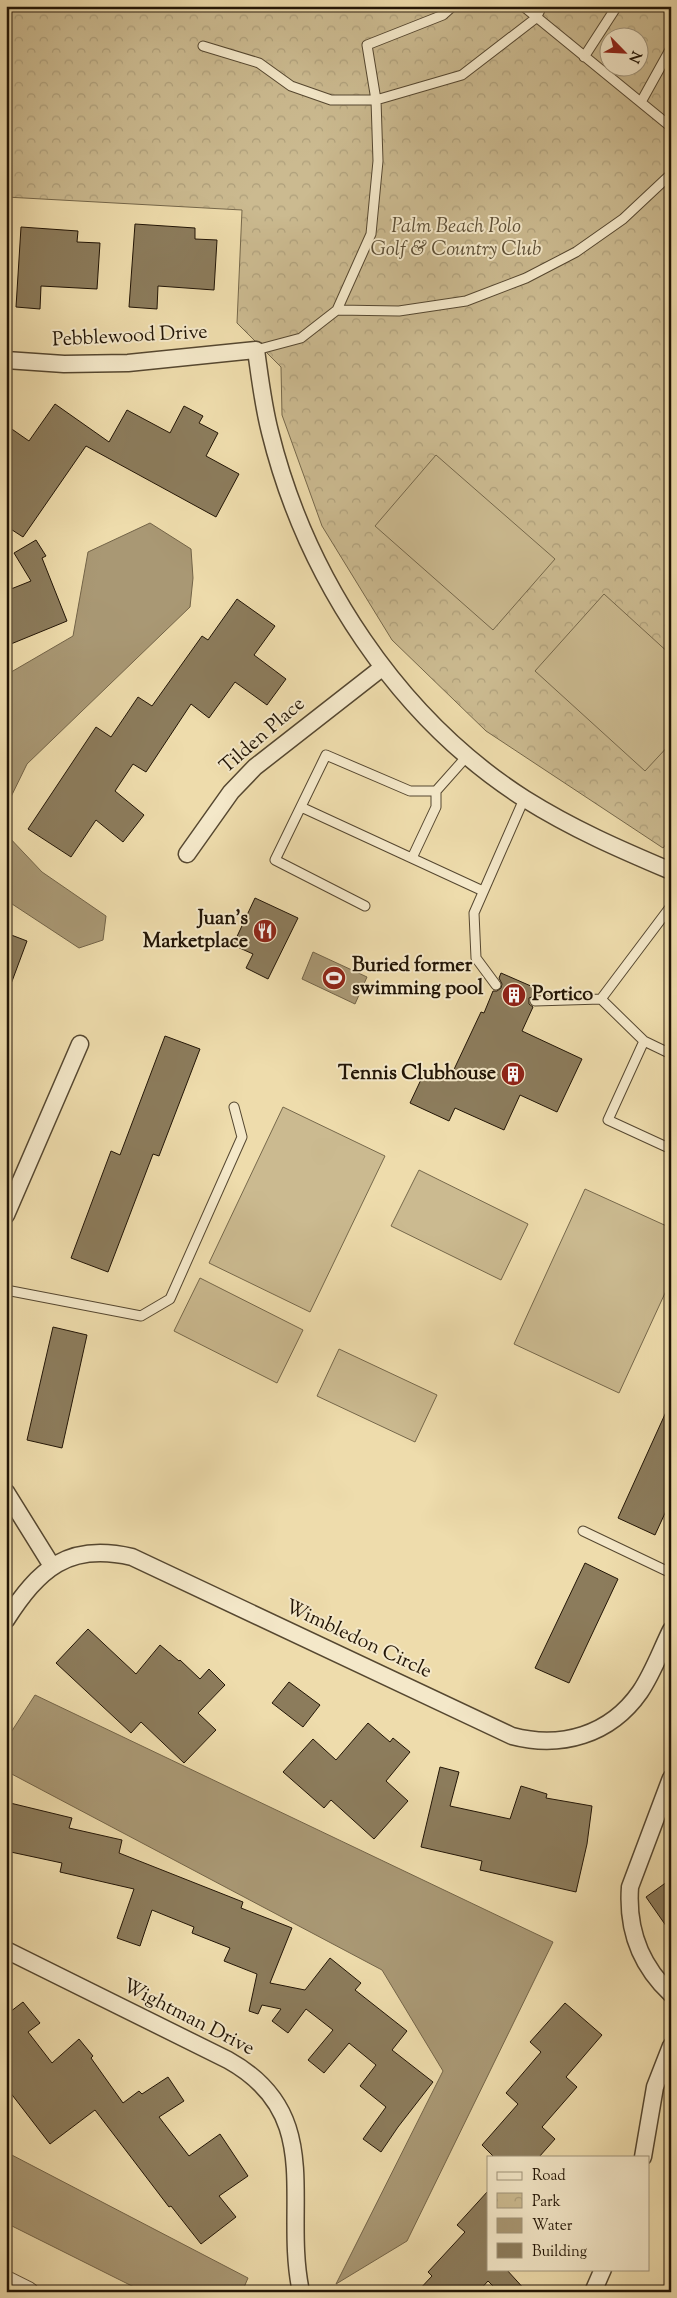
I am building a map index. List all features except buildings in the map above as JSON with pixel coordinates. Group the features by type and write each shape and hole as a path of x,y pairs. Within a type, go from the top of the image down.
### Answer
{"street":[{"name":"Pebblewood Drive","path":"6,360 64,364 128,363 256,350"},
{"path":"256,350 270,432 294,510 320,567 350,621 383,666 424,714 468,755 524,798 589,836 671,871"},
{"name":"Tilden Place","path":"187,854 230,792 255,767 383,666"},
{"path":"6,1215 80,1044"},
{"path":"6,1492 52,1566"},
{"name":"Wimbledon Circle","path":"6,1620 31,1584 52,1566 83,1554 116,1553 132,1557 512,1736 541,1742 570,1739 585,1735 598,1729 622,1712 641,1690 671,1630"},
{"path":"671,1778 630,1887 629,1902 630,1917 637,1947 651,1973 671,1994"},
{"name":"Wightman Drive","path":"6,1950 228,2060 242,2068 265,2088 282,2113 292,2142 301,2292"},
{"path":"642,2156 655,2086 671,2046"},
{"path":"592,2292 603,2270"},
{"path":"6,2281 28,2292"}],"lane":[{"path":"256,350 302,338 337,310 371,234 378,161 376,100 367,45 443,15 453,6"},
{"path":"523,6 671,127"},
{"path":"203,46 259,63 291,86 331,100 376,100 462,75 536,18 542,6"},
{"path":"584,57 617,6"},
{"path":"641,102 671,48"},
{"path":"337,310 399,311 466,301 526,278 576,252 623,219 671,174"},
{"path":"366,906 275,860 326,755 410,791 436,791"},
{"path":"412,858 436,807 436,791 468,755"},
{"path":"496,985 476,958 474,913 524,798"},
{"path":"301,806 483,892"},
{"path":"601,999 671,906"},
{"path":"535,1001 601,999 644,1041 671,1054"},
{"path":"644,1041 608,1120 671,1149"},
{"path":"6,1290 141,1316 170,1299 242,1137 234,1107"},
{"path":"583,1531 671,1573"}],"green space":[{"name":"Palm Beach Polo Golf & Country Club","path":"6,6 671,6 671,838 663,848 486,731 392,640 322,526 282,415 281,367 237,323 242,210 6,197"},
{"path":"436,455 555,559 493,630 375,526"},
{"path":"604,594 671,655 671,743 645,771 535,671"},
{"path":"283,1107 385,1156 310,1312 209,1263"},
{"path":"419,1170 528,1224 501,1280 391,1226"},
{"path":"585,1189 671,1228 671,1280 619,1393 514,1344"},
{"path":"200,1278 303,1330 277,1383 174,1331"},
{"path":"339,1349 437,1395 415,1442 317,1396"}],"water":[{"path":"150,523 191,549 193,578 190,607 27,764 6,807 6,675 73,636 88,552"},
{"path":"6,834 42,872 106,916 103,940 79,948 6,900"},
{"name":"Buried former swimming pool","path":"313,952 367,977 355,1004 302,979"},
{"path":"35,1695 553,1942 407,2241 336,2284 443,2071 382,1970 6,1771 6,1740"},
{"path":"6,2152 248,2278 242,2292 144,2292 6,2223"}],"place":[{"name":"Juan's Marketplace","path":"265,931"},
{"name":"Buried former swimming pool","path":"334,978"},
{"name":"Portico","path":"514,995"},
{"name":"Tennis Clubhouse","path":"513,1074"}]}
